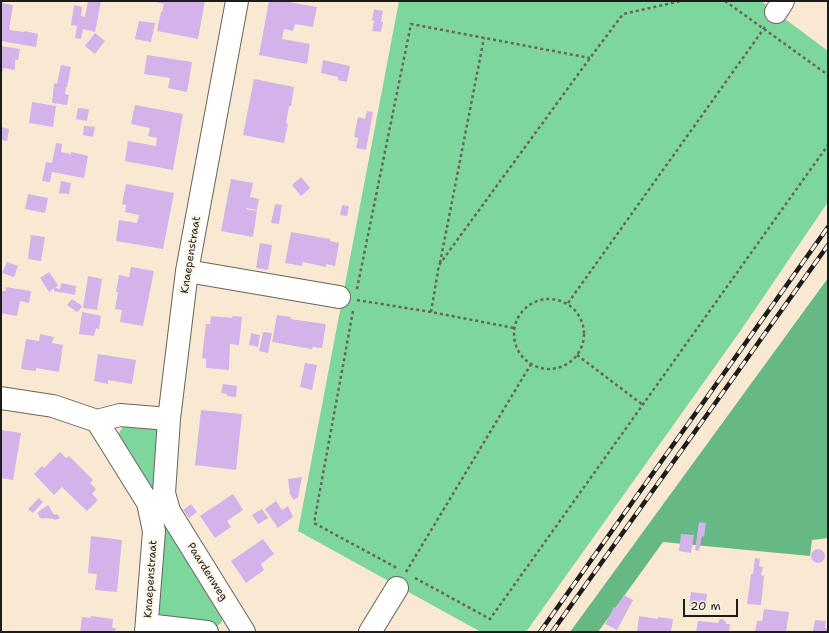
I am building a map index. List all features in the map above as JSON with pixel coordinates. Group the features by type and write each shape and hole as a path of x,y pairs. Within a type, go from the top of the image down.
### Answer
{"street":[{"name":"Knaepenstraat","path":"169,511 164,494 169,419 187,271 237,1"},
{"path":"187,271 347,298"},
{"path":"1,398 53,406 97,421 120,415 169,419"},
{"name":"Knaepenstraat","path":"97,421 148,503 154,531 147,629"},
{"name":"Paardenweg","path":"169,511 244,632"},
{"path":"370,632 401,581"},
{"path":"147,629 207,632"}],"path":[{"path":"439,265 623,14 680,1"},
{"path":"725,1 774,14 828,75"},
{"path":"568,304 774,14"},
{"path":"590,58 411,24 347,298 314,523 401,581 490,619 828,145"},
{"path":"431,312 484,38"},
{"path":"347,298 514,328"},
{"path":"543,299 555,299 568,304 581,318 584,330 583,343 577,355 564,365 554,369 540,368 531,364 519,353 514,341 514,328 518,315 528,305 543,299"},
{"path":"577,355 643,405"},
{"path":"401,581 531,364"}],"green space":[{"path":"399,1 761,1 828,51 828,202 741,330 526,632 481,632 298,531"},
{"path":"828,278 828,538 812,540 810,556 663,542 598,632 570,632"},
{"path":"125,424 154,426 163,432 160,487 223,618 221,623 216,627 158,617 158,569 118,434"}],"building":[{"path":"1,1 3,1 2,3 13,5 9,30 38,34 36,47 1,41"},
{"path":"88,1 101,1 95,32 83,29 81,39 75,38 77,26 71,25 74,5 82,7 81,16 85,17"},
{"path":"151,1 205,1 198,39 157,31 164,4"},
{"path":"269,1 283,1 317,7 313,27 295,24 293,31 284,29 282,39 310,44 307,64 259,55"},
{"path":"374,9 383,11 381,32 372,31"},
{"path":"139,21 155,23 151,42 135,39"},
{"path":"95,33 105,41 95,54 85,46"},
{"path":"1,46 20,49 18,60 15,60 15,70 3,68 1,73"},
{"path":"147,55 192,62 187,92 168,88 170,78 144,74"},
{"path":"323,60 350,66 347,82 338,80 338,77 321,73"},
{"path":"61,65 71,67 65,94 69,95 67,105 52,103 54,83 57,84"},
{"path":"254,79 294,87 291,106 289,106 286,123 288,124 284,143 243,135"},
{"path":"32,102 56,106 53,127 29,123"},
{"path":"135,105 183,114 173,170 125,161 128,141 156,146 157,138 148,136 150,128 131,124"},
{"path":"78,108 89,109 87,121 76,119"},
{"path":"367,111 373,112 366,150 356,148 358,138 354,137 358,117 365,119"},
{"path":"84,126 95,127 93,137 83,135"},
{"path":"1,127 9,129 7,141 1,140"},
{"path":"56,143 62,144 61,152 71,154 71,152 88,156 84,178 52,172 50,182 42,181 46,162 52,163"},
{"path":"301,177 310,188 301,196 292,185"},
{"path":"231,179 253,183 250,197 259,199 257,210 246,209 257,211 253,237 221,231"},
{"path":"61,181 71,183 69,194 59,193"},
{"path":"126,184 174,193 163,249 116,241 119,220 137,223 139,215 125,212 126,205 122,204"},
{"path":"28,194 48,198 45,213 25,209"},
{"path":"275,204 282,205 279,224 271,223"},
{"path":"342,205 349,206 347,216 340,215"},
{"path":"291,232 330,239 330,241 339,243 335,266 326,264 326,267 303,262 302,266 285,263"},
{"path":"31,235 45,237 41,261 28,259"},
{"path":"260,243 272,245 268,270 256,268"},
{"path":"7,262 18,266 14,277 2,273"},
{"path":"131,267 154,271 143,326 120,322 122,310 115,309 119,275 129,277"},
{"path":"49,272 58,285 55,288 60,289 61,283 76,286 75,295 54,291 54,288 49,292 40,278"},
{"path":"88,276 102,279 97,310 83,308"},
{"path":"6,287 31,291 29,303 20,301 17,316 1,313 1,291 6,291"},
{"path":"72,299 82,306 77,312 67,305"},
{"path":"82,312 101,316 99,329 96,328 94,336 79,334"},
{"path":"277,315 291,317 290,319 326,324 322,348 313,347 312,349 272,342"},
{"path":"211,316 232,318 233,316 242,317 239,345 230,344 229,370 206,368 206,359 202,358 206,324 210,324"},
{"path":"263,332 272,333 268,353 259,351"},
{"path":"251,333 260,335 258,347 249,345"},
{"path":"40,334 54,337 52,343 63,345 59,372 36,368 36,371 21,369 26,339 39,341"},
{"path":"98,354 136,360 132,384 108,380 108,384 94,381"},
{"path":"305,363 317,365 312,390 300,387"},
{"path":"223,384 237,386 236,397 227,396 227,394 221,393"},
{"path":"201,410 242,414 236,470 195,465"},
{"path":"1,430 21,433 13,480 1,478"},
{"path":"60,452 66,458 69,456 93,480 90,483 96,489 92,494 98,500 87,511 62,487 54,495 34,474 42,466 44,468"},
{"path":"302,477 298,497 294,500 290,494 288,479"},
{"path":"233,494 243,510 227,521 231,527 215,538 200,516"},
{"path":"39,498 43,502 33,513 28,509"},
{"path":"276,501 282,510 288,506 293,517 278,528 265,509"},
{"path":"191,504 197,512 189,518 183,510"},
{"path":"48,505 54,515 57,514 60,518 55,520 43,519 39,517 37,513"},
{"path":"262,509 268,518 258,524 252,515"},
{"path":"699,522 706,523 704,537 702,536 699,551 695,550"},
{"path":"681,534 694,535 691,553 679,551"},
{"path":"91,536 122,540 117,592 95,590 97,574 88,573"},
{"path":"263,539 274,554 261,564 264,570 246,583 231,561"},
{"path":"818,549 823,551 825,556 823,561 818,563 813,561 811,556 813,551"},
{"path":"755,558 760,559 759,566 763,567 761,575 764,576 761,605 747,604"},
{"path":"691,592 707,594 705,608 689,606"},
{"path":"624,595 633,600 617,630 605,624 614,607 616,608"},
{"path":"764,609 789,612 786,632 755,632 757,621 762,621"},
{"path":"91,616 113,619 112,628 116,628 115,632 80,632 82,617 90,618"},
{"path":"639,616 658,619 658,617 673,619 671,632 637,632"},
{"path":"720,619 724,620 726,624 730,624 729,632 696,632 698,621 718,623"},
{"path":"815,620 826,621 825,628 828,628 828,632 813,632"}],"railway":[{"path":"540,632 828,227"},
{"path":"552,632 828,245"}]}
